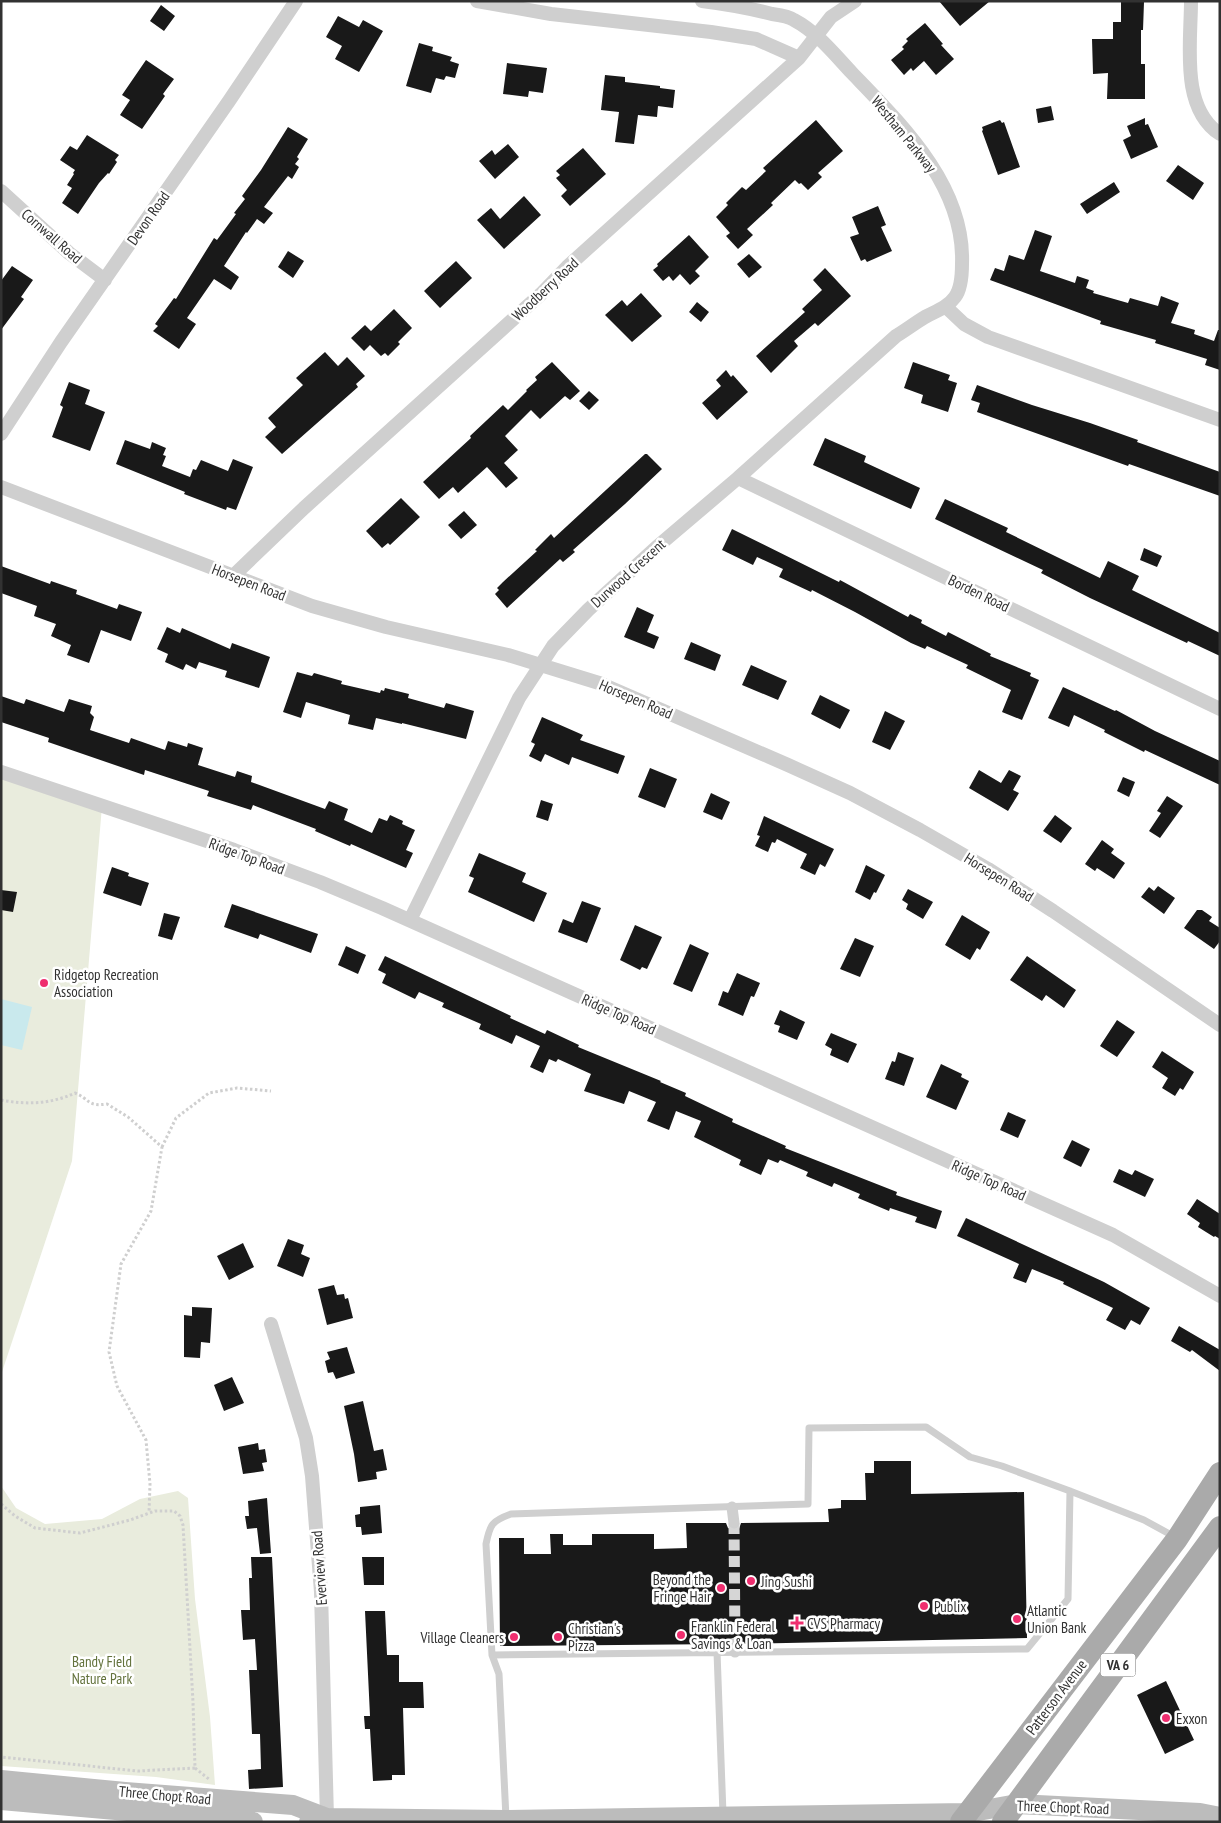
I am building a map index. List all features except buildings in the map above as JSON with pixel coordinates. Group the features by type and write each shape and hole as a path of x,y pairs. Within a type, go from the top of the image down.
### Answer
{"main road":[{"name":"Patterson Avenue","path":"964,1817 1177,1539 1220,1473"},
{"name":"Patterson Avenue","path":"1001,1822 1017,1804 1220,1527"},
{"name":"Three Chopt Road","path":"1,1780 124,1808 293,1805 318,1820 472,1821 964,1817 1001,1822"},
{"name":"Three Chopt Road","path":"1,1800 124,1808 253,1822"},
{"name":"Three Chopt Road","path":"964,1817 1017,1804 1200,1813 1220,1817"}],"street":[{"name":"Devon Road","path":"1,434 61,342 229,101 296,1"},
{"path":"477,1 551,14 711,32 756,39 799,58"},
{"name":"Westham Parkway","path":"702,1 744,7 793,19 817,36 891,114 929,161 941,181 960,230 963,255 962,274 957,296 946,307"},
{"name":"Woodberry Road","path":"233,576 304,508 541,294 567,267 799,58 831,17 855,1"},
{"path":"1191,1 1193,95 1202,118 1209,127 1220,134"},
{"name":"Cornwall Road","path":"1,191 69,253 105,280"},
{"path":"946,307 964,324 988,337 1220,420"},
{"name":"Durwood Crescent","path":"410,920 518,698 553,646 588,610 658,546 738,478 896,336 946,307"},
{"name":"Borden Road","path":"738,478 1220,709"},
{"name":"Horsepen Road","path":"1,487 312,606 386,627 508,655 599,683 635,698 841,789 988,868 1220,1025"},
{"name":"Ridge Top Road","path":"1,772 320,882 410,920 1113,1235 1220,1296"},
{"name":"Everview Road","path":"271,1324 306,1438 312,1476 321,1592 318,1820"},
{"path":"732,1507 734,1523"}],"lane":[{"path":"506,1820 499,1674 492,1655 486,1544 489,1528 497,1519 511,1514 808,1504 809,1428 926,1427 970,1457 1002,1466 1144,1520 1177,1539"},
{"path":"492,1655 717,1652 735,1648 1026,1649 1068,1598 1070,1491"},
{"path":"717,1652 731,1818"}],"path":[{"path":"149,1513 150,1484 146,1440 117,1386 109,1352 121,1264 150,1211 162,1147 176,1118 209,1093 238,1088 271,1091"},
{"path":"1,1100 34,1103 64,1098 75,1093 82,1096 87,1102 96,1106 107,1104 128,1117 162,1147"},
{"path":"1,1504 15,1516 35,1528 80,1533 155,1511 174,1511 180,1516 183,1525 195,1768 138,1771 1,1757"}],"green space":[{"name":"Ridgetop Recreation Association","path":"1,772 102,806 72,1161 1,1375"},
{"name":"Bandy Field Nature Park","path":"1,1486 16,1508 45,1524 102,1519 140,1499 178,1491 188,1498 195,1599 210,1717 215,1785 156,1777 1,1766"}],"water":[{"path":"1,999 32,1007 22,1050 1,1045"}],"tunnel":[{"path":"734,1523 735,1644"}],"place":[{"name":"Ridgetop Recreation Association","path":"44,983"},
{"name":"Jing Sushi","path":"751,1581"},
{"name":"Beyond the Fringe Hair","path":"721,1588"},
{"name":"Publix","path":"924,1606"},
{"name":"Atlantic Union Bank","path":"1017,1619"},
{"name":"CVS Pharmacy","path":"797,1623"},
{"name":"Franklin Federal Savings & Loan","path":"681,1635"},
{"name":"Village Cleaners","path":"514,1637"},
{"name":"Christian's Pizza","path":"558,1637"},
{"name":"Exxon","path":"1166,1718"}]}
